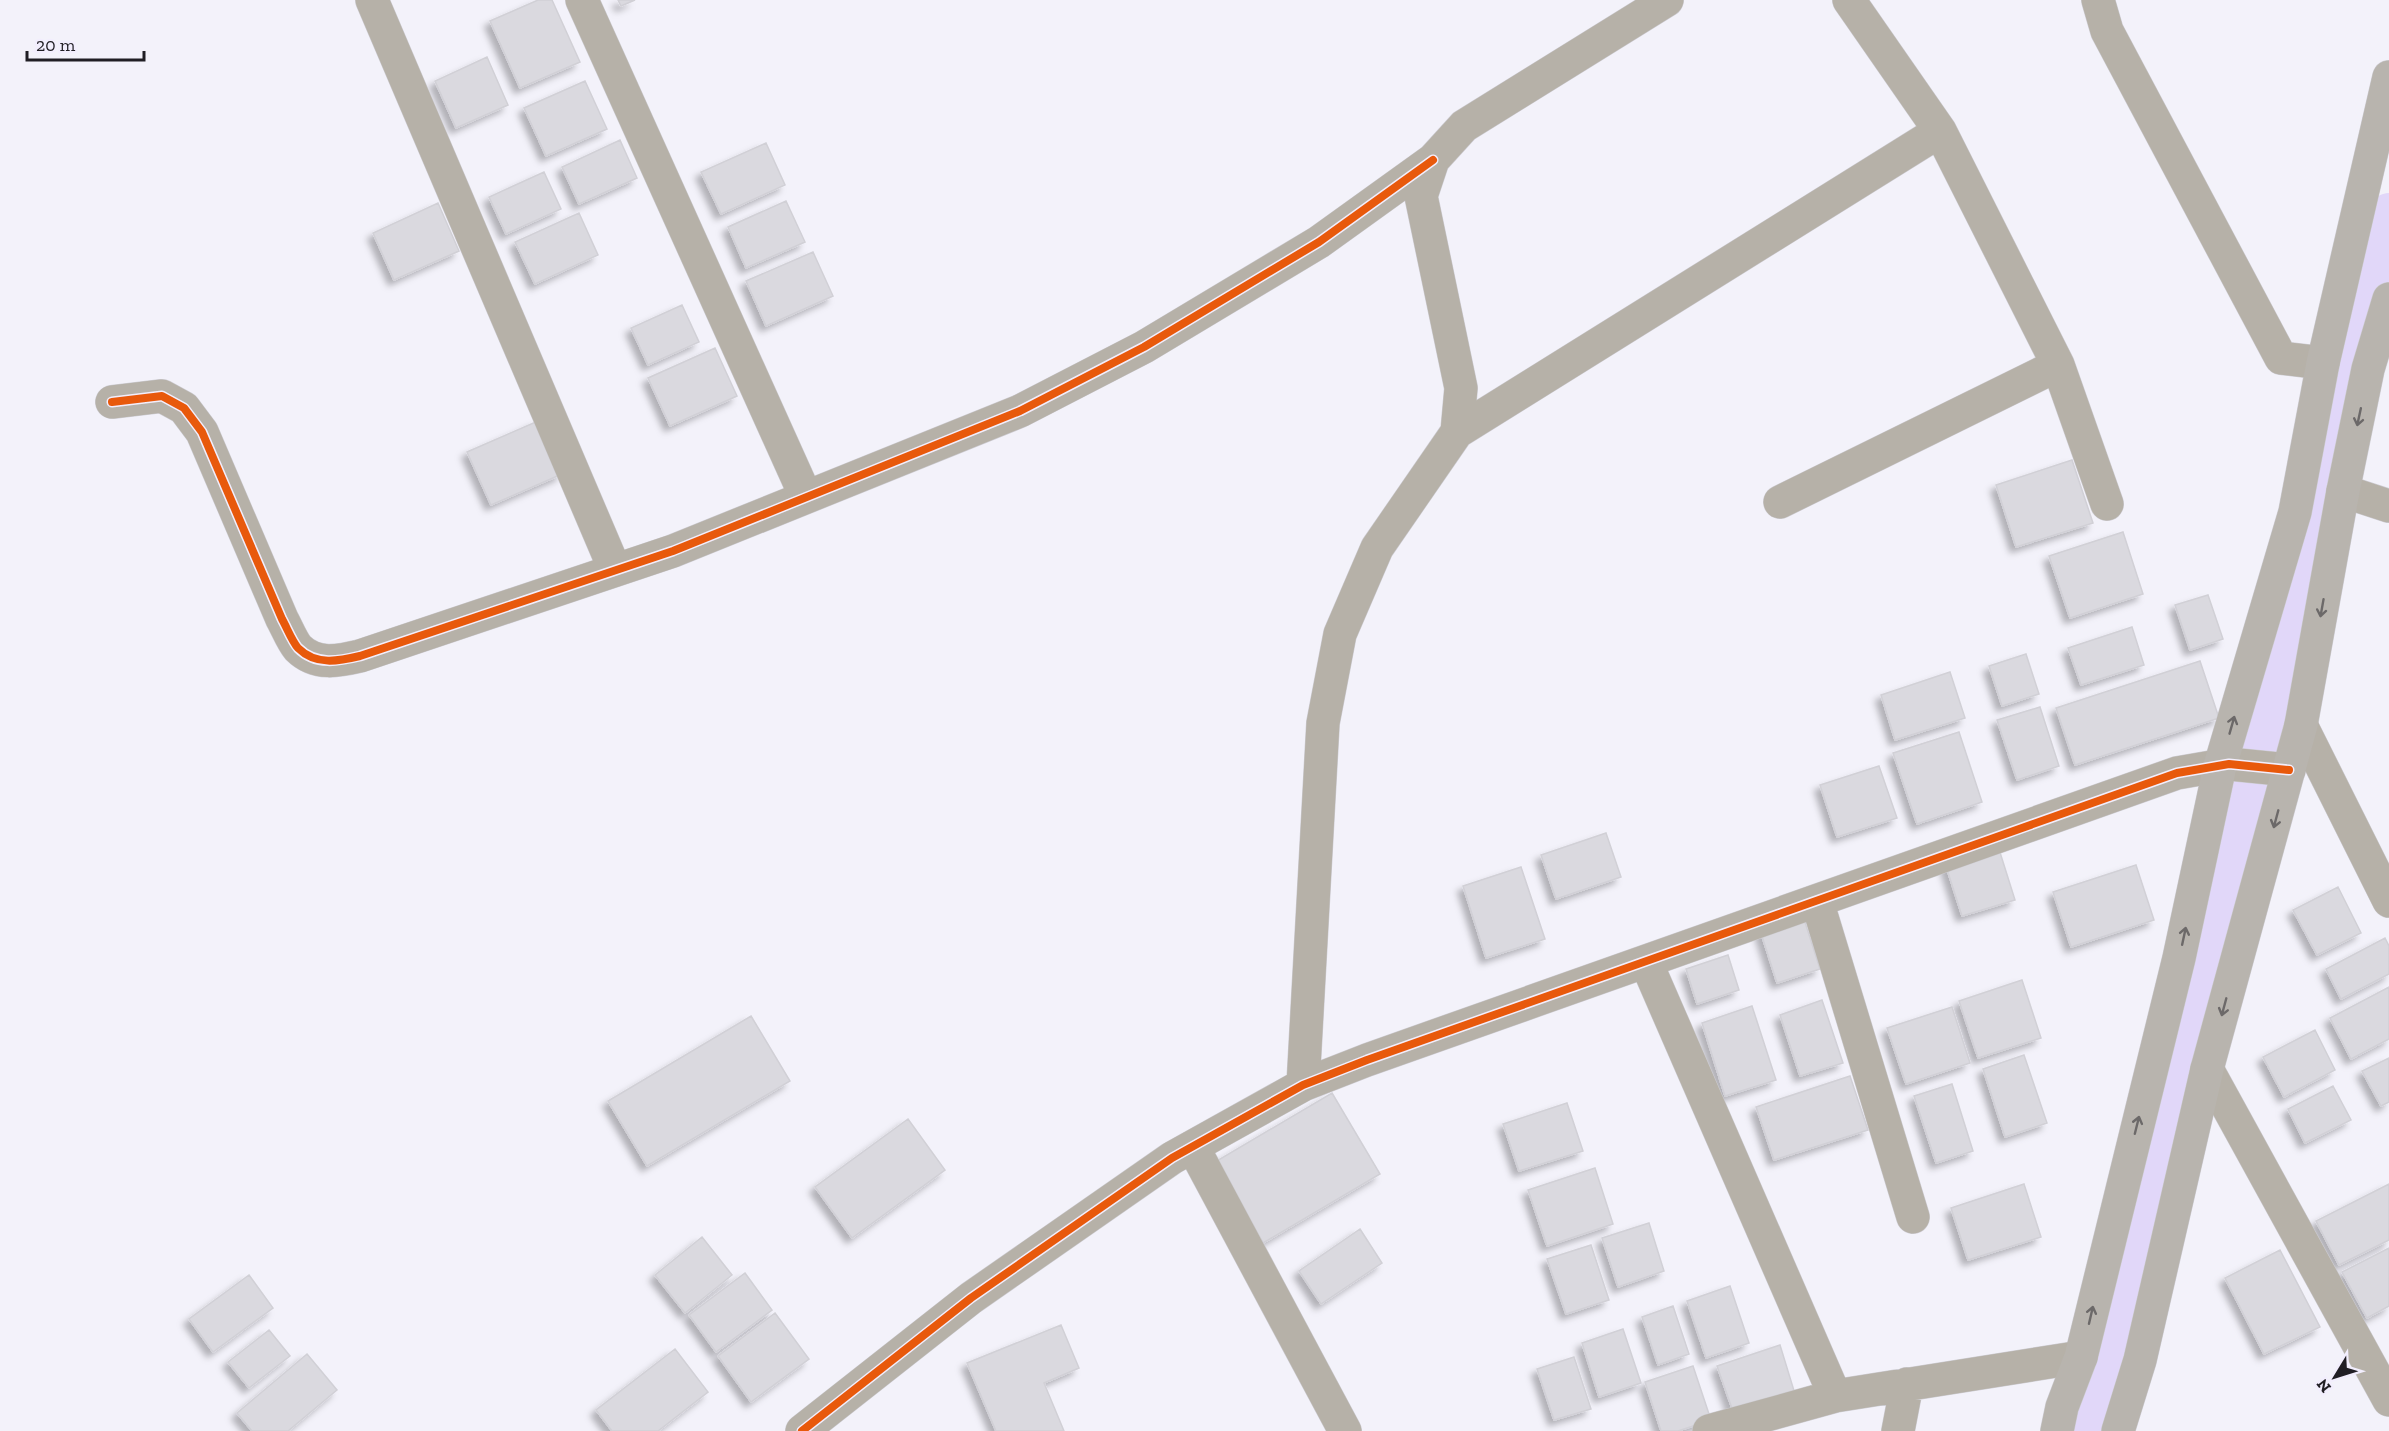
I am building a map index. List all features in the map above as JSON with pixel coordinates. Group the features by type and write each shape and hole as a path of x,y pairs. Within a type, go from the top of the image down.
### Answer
{"main road":[{"path":"2057,1431 2062,1407 2081,1357 2224,765 2295,512 2323,363 2389,77"},
{"path":"2120,1430 2140,1360 2276,769 2301,725 2343,491 2379,368 2389,299"}],"street":[{"path":"372,0 615,570"},
{"path":"582,0 807,497"},
{"path":"112,402 162,396 184,408 202,432 282,619 298,648 316,659 335,662 360,656 673,551 1020,411 1144,347 1318,242 1433,160 1464,126 1667,0"},
{"path":"1849,0 1940,131 2058,365 2107,504"},
{"path":"2098,0 2107,31 2281,358 2323,363"},
{"path":"1303,1085 1323,723 1340,634 1377,548 1457,432 1940,131"},
{"path":"1433,160 1420,196 1461,388 1457,432"},
{"path":"1780,502 2058,365"},
{"path":"2343,491 2389,506"},
{"path":"2301,725 2389,901"},
{"path":"802,1431 971,1298 1172,1158 1303,1085 1367,1060 2177,773 2224,765 2276,769"},
{"path":"1817,901 1913,1217"},
{"path":"1646,962 1835,1396"},
{"path":"2207,1069 2389,1400"},
{"path":"1193,1147 1345,1431"},
{"path":"1709,1431 1835,1396 2081,1357"},
{"path":"1898,1431 1907,1384"}],"building":[{"path":"538,0 552,0 580,62 520,88 490,21"},
{"path":"618,0 635,0 621,6"},
{"path":"487,57 508,105 456,128 435,81"},
{"path":"585,81 607,129 546,156 524,108"},
{"path":"620,140 637,178 579,204 562,167"},
{"path":"766,143 785,185 721,214 701,172"},
{"path":"544,172 561,209 506,234 489,197"},
{"path":"786,201 805,242 746,268 728,227"},
{"path":"438,203 459,251 394,280 373,233"},
{"path":"579,213 598,255 535,284 515,242"},
{"path":"813,252 833,296 766,326 746,281"},
{"path":"682,305 699,342 648,365 631,328"},
{"path":"715,348 737,396 670,426 648,378"},
{"path":"538,421 562,474 491,505 467,452"},
{"path":"2072,460 2093,523 2016,547 1996,485"},
{"path":"2123,532 2143,594 2070,618 2049,556"},
{"path":"2208,595 2223,639 2190,650 2175,605"},
{"path":"2132,627 2144,665 2081,685 2068,648"},
{"path":"2026,654 2039,694 2002,706 1989,666"},
{"path":"2200,661 2219,718 2075,765 2056,708"},
{"path":"1950,672 1965,718 1895,740 1881,695"},
{"path":"2040,707 2059,766 2017,780 1997,720"},
{"path":"1959,732 1982,802 1917,824 1893,753"},
{"path":"1879,766 1897,818 1837,837 1820,785"},
{"path":"1606,833 1621,877 1556,899 1541,855"},
{"path":"1998,846 2015,900 1962,916 1945,863"},
{"path":"2136,865 2154,920 2071,947 2053,892"},
{"path":"1521,867 1545,939 1486,958 1463,886"},
{"path":"2338,887 2361,933 2317,955 2293,910"},
{"path":"1803,916 1820,969 1777,983 1760,930"},
{"path":"2385,938 2389,946 2389,974 2341,999 2326,969"},
{"path":"1728,955 1739,990 1697,1004 1686,969"},
{"path":"2022,980 2041,1038 1978,1058 1959,1001"},
{"path":"2389,987 2389,1039 2351,1059 2330,1018"},
{"path":"1822,1000 1843,1063 1800,1076 1780,1015"},
{"path":"1752,1006 1776,1080 1725,1096 1702,1023"},
{"path":"1952,1007 1970,1063 1906,1084 1887,1028"},
{"path":"751,1016 790,1081 647,1166 608,1101"},
{"path":"2315,1030 2335,1070 2284,1097 2263,1057"},
{"path":"2024,1055 2047,1123 2005,1137 1983,1069"},
{"path":"2389,1058 2389,1102 2381,1106 2362,1071"},
{"path":"1850,1076 1868,1130 1774,1160 1756,1107"},
{"path":"1952,1084 1973,1151 1936,1163 1914,1096"},
{"path":"2333,1086 2351,1120 2305,1143 2288,1109"},
{"path":"1332,1093 1380,1174 1263,1243 1215,1162"},
{"path":"1567,1103 1583,1151 1519,1171 1503,1124"},
{"path":"908,1119 945,1170 852,1238 815,1187"},
{"path":"1595,1168 1613,1224 1547,1246 1528,1190"},
{"path":"2024,1184 2041,1237 1968,1260 1951,1208"},
{"path":"2389,1184 2389,1240 2339,1265 2316,1221"},
{"path":"1649,1223 1664,1271 1618,1287 1602,1238"},
{"path":"1360,1229 1382,1263 1321,1304 1299,1271"},
{"path":"702,1237 732,1275 685,1313 655,1275"},
{"path":"1591,1245 1609,1300 1566,1314 1547,1259"},
{"path":"2389,1248 2389,1306 2367,1318 2342,1272"},
{"path":"2280,1250 2320,1327 2264,1354 2225,1278"},
{"path":"745,1273 772,1310 716,1352 689,1315"},
{"path":"249,1275 273,1308 213,1352 189,1319"},
{"path":"1730,1286 1749,1343 1706,1358 1687,1301"},
{"path":"1673,1306 1689,1354 1658,1365 1642,1317"},
{"path":"775,1313 809,1359 751,1402 718,1356"},
{"path":"1061,1325 1079,1368 1044,1383 1064,1431 996,1431 967,1363"},
{"path":"1623,1329 1641,1383 1599,1397 1582,1343"},
{"path":"269,1330 290,1356 249,1388 228,1362"},
{"path":"1780,1345 1795,1394 1734,1414 1717,1366"},
{"path":"675,1349 708,1392 658,1431 612,1431 596,1410"},
{"path":"307,1354 337,1390 288,1431 252,1431 237,1413"},
{"path":"1574,1357 1591,1409 1554,1420 1537,1369"},
{"path":"1693,1366 1711,1420 1678,1431 1661,1431 1645,1382"}],"waterway":[{"path":"2091,1431 2117,1303 2249,791 2299,574 2389,213"}],"cycle path":[{"path":"112,402 162,396 184,408 202,432 294,642 298,648 312,658 328,661 344,659 360,656 673,551 1020,411 1144,347 1319,242 1433,160"},
{"path":"802,1431 971,1298 1172,1158 1303,1085 1367,1060 2177,773 2229,764 2289,770"}]}
